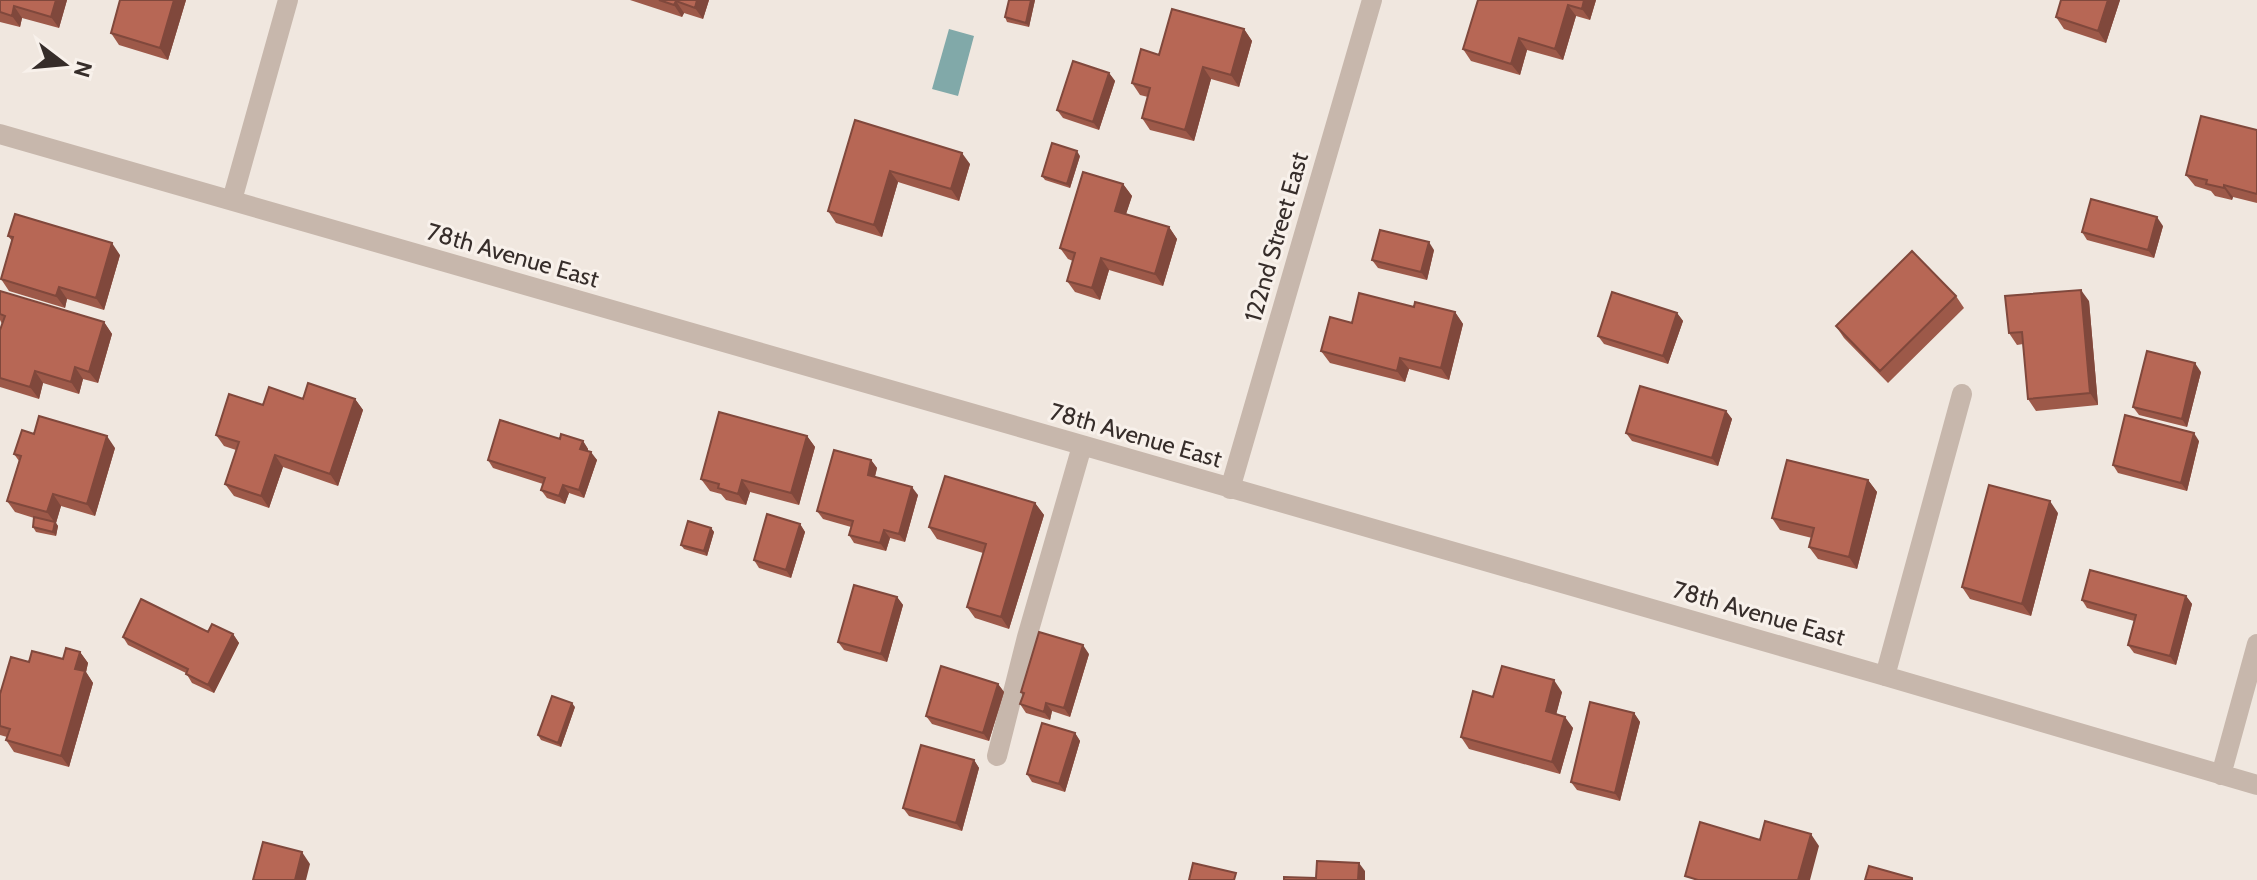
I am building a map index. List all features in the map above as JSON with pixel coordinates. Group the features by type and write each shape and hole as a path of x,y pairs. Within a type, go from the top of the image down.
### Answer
{"street":[{"path":"232,200 288,0"},
{"name":"122nd Street East","path":"1230,489 1372,0"},
{"name":"78th Avenue East","path":"0,134 2257,785"},
{"path":"1885,676 1962,394"},
{"path":"997,756 1035,607 1082,446"},
{"path":"2221,775 2257,644"}],"water":[{"path":"949,29 974,36 958,96 932,89"}],"building":[{"path":"0,0 56,0 51,17 14,6 12,16 0,12"},
{"path":"120,0 174,0 160,48 111,33"},
{"path":"659,0 697,0 695,8 676,1 674,5"},
{"path":"1009,0 1031,0 1026,23 1005,17"},
{"path":"1478,0 1584,0 1582,9 1568,5 1555,49 1519,38 1511,64 1463,49"},
{"path":"2061,0 2108,0 2098,31 2056,17"},
{"path":"1172,9 1244,29 1231,75 1203,67 1185,130 1142,118 1150,88 1132,83 1141,49 1159,55"},
{"path":"1073,61 1109,73 1093,122 1057,110"},
{"path":"2201,116 2257,130 2257,194 2224,185 2224,188 2206,184 2207,180 2186,175"},
{"path":"855,120 962,153 951,189 890,171 874,225 828,211"},
{"path":"1052,143 1077,151 1067,184 1042,176"},
{"path":"1083,172 1123,184 1115,211 1169,227 1155,274 1101,258 1092,288 1067,281 1075,253 1060,248"},
{"path":"2091,199 2157,217 2148,250 2082,232"},
{"path":"15,214 112,243 96,298 59,287 56,296 1,279 13,237 8,236"},
{"path":"1380,230 1429,242 1421,272 1372,260"},
{"path":"1912,251 1956,296 1880,371 1836,326"},
{"path":"2081,290 2090,393 2028,399 2022,332 2009,333 2005,296"},
{"path":"0,291 104,322 89,372 75,367 71,382 35,371 30,387 0,378 0,330 5,316 0,314"},
{"path":"1612,292 1677,313 1663,356 1598,336"},
{"path":"1359,293 1414,307 1415,302 1455,312 1441,368 1400,358 1397,371 1321,351 1330,317 1352,323"},
{"path":"2147,351 2195,363 2182,419 2133,407"},
{"path":"308,383 355,399 330,474 275,455 261,496 225,484 239,442 216,435 229,394 263,405 269,387 303,399"},
{"path":"1640,386 1726,411 1712,458 1626,433"},
{"path":"719,412 807,436 791,493 742,480 738,494 701,479"},
{"path":"2125,415 2194,433 2181,483 2113,465"},
{"path":"39,416 107,436 87,504 53,494 47,512 7,501 21,456 14,454 22,430 34,434"},
{"path":"500,420 560,439 561,434 583,441 580,449 591,452 579,490 563,485 559,496 541,490 545,478 488,460"},
{"path":"834,450 871,460 868,475 912,487 899,534 884,530 880,543 849,535 853,521 817,511"},
{"path":"1787,460 1868,480 1849,557 1809,547 1814,528 1772,518"},
{"path":"945,476 1035,503 1001,617 967,607 986,544 929,527"},
{"path":"1989,485 2050,501 2022,604 1962,587"},
{"path":"767,514 800,524 786,570 754,560"},
{"path":"34,517 55,522 53,532 33,527"},
{"path":"688,521 711,528 704,551 681,545"},
{"path":"2090,570 2186,596 2170,656 2128,645 2136,615 2082,600"},
{"path":"854,585 897,597 881,654 838,642"},
{"path":"141,599 208,632 212,624 233,634 208,685 186,674 188,669 123,637"},
{"path":"1039,632 1083,645 1064,708 1046,703 1044,712 1020,704"},
{"path":"66,648 80,652 75,669 85,671 61,756 6,740 10,729 0,726 0,694 11,657 29,662 32,651 63,659"},
{"path":"941,666 998,684 983,733 926,716"},
{"path":"1502,666 1554,680 1546,711 1565,717 1552,762 1461,737 1473,691 1493,697"},
{"path":"552,696 572,703 558,743 538,735"},
{"path":"1590,702 1634,713 1615,793 1571,782"},
{"path":"1042,723 1075,733 1059,784 1027,774"},
{"path":"921,745 974,760 956,823 903,808"},
{"path":"1765,821 1811,834 1798,880 1698,880 1685,876 1700,822 1760,840"},
{"path":"263,842 302,852 295,880 253,880"},
{"path":"1317,861 1359,863 1358,880 1284,880 1284,877 1316,878"},
{"path":"1193,863 1236,873 1234,880 1189,880"},
{"path":"1869,866 1912,878 1912,880 1865,880"}]}
